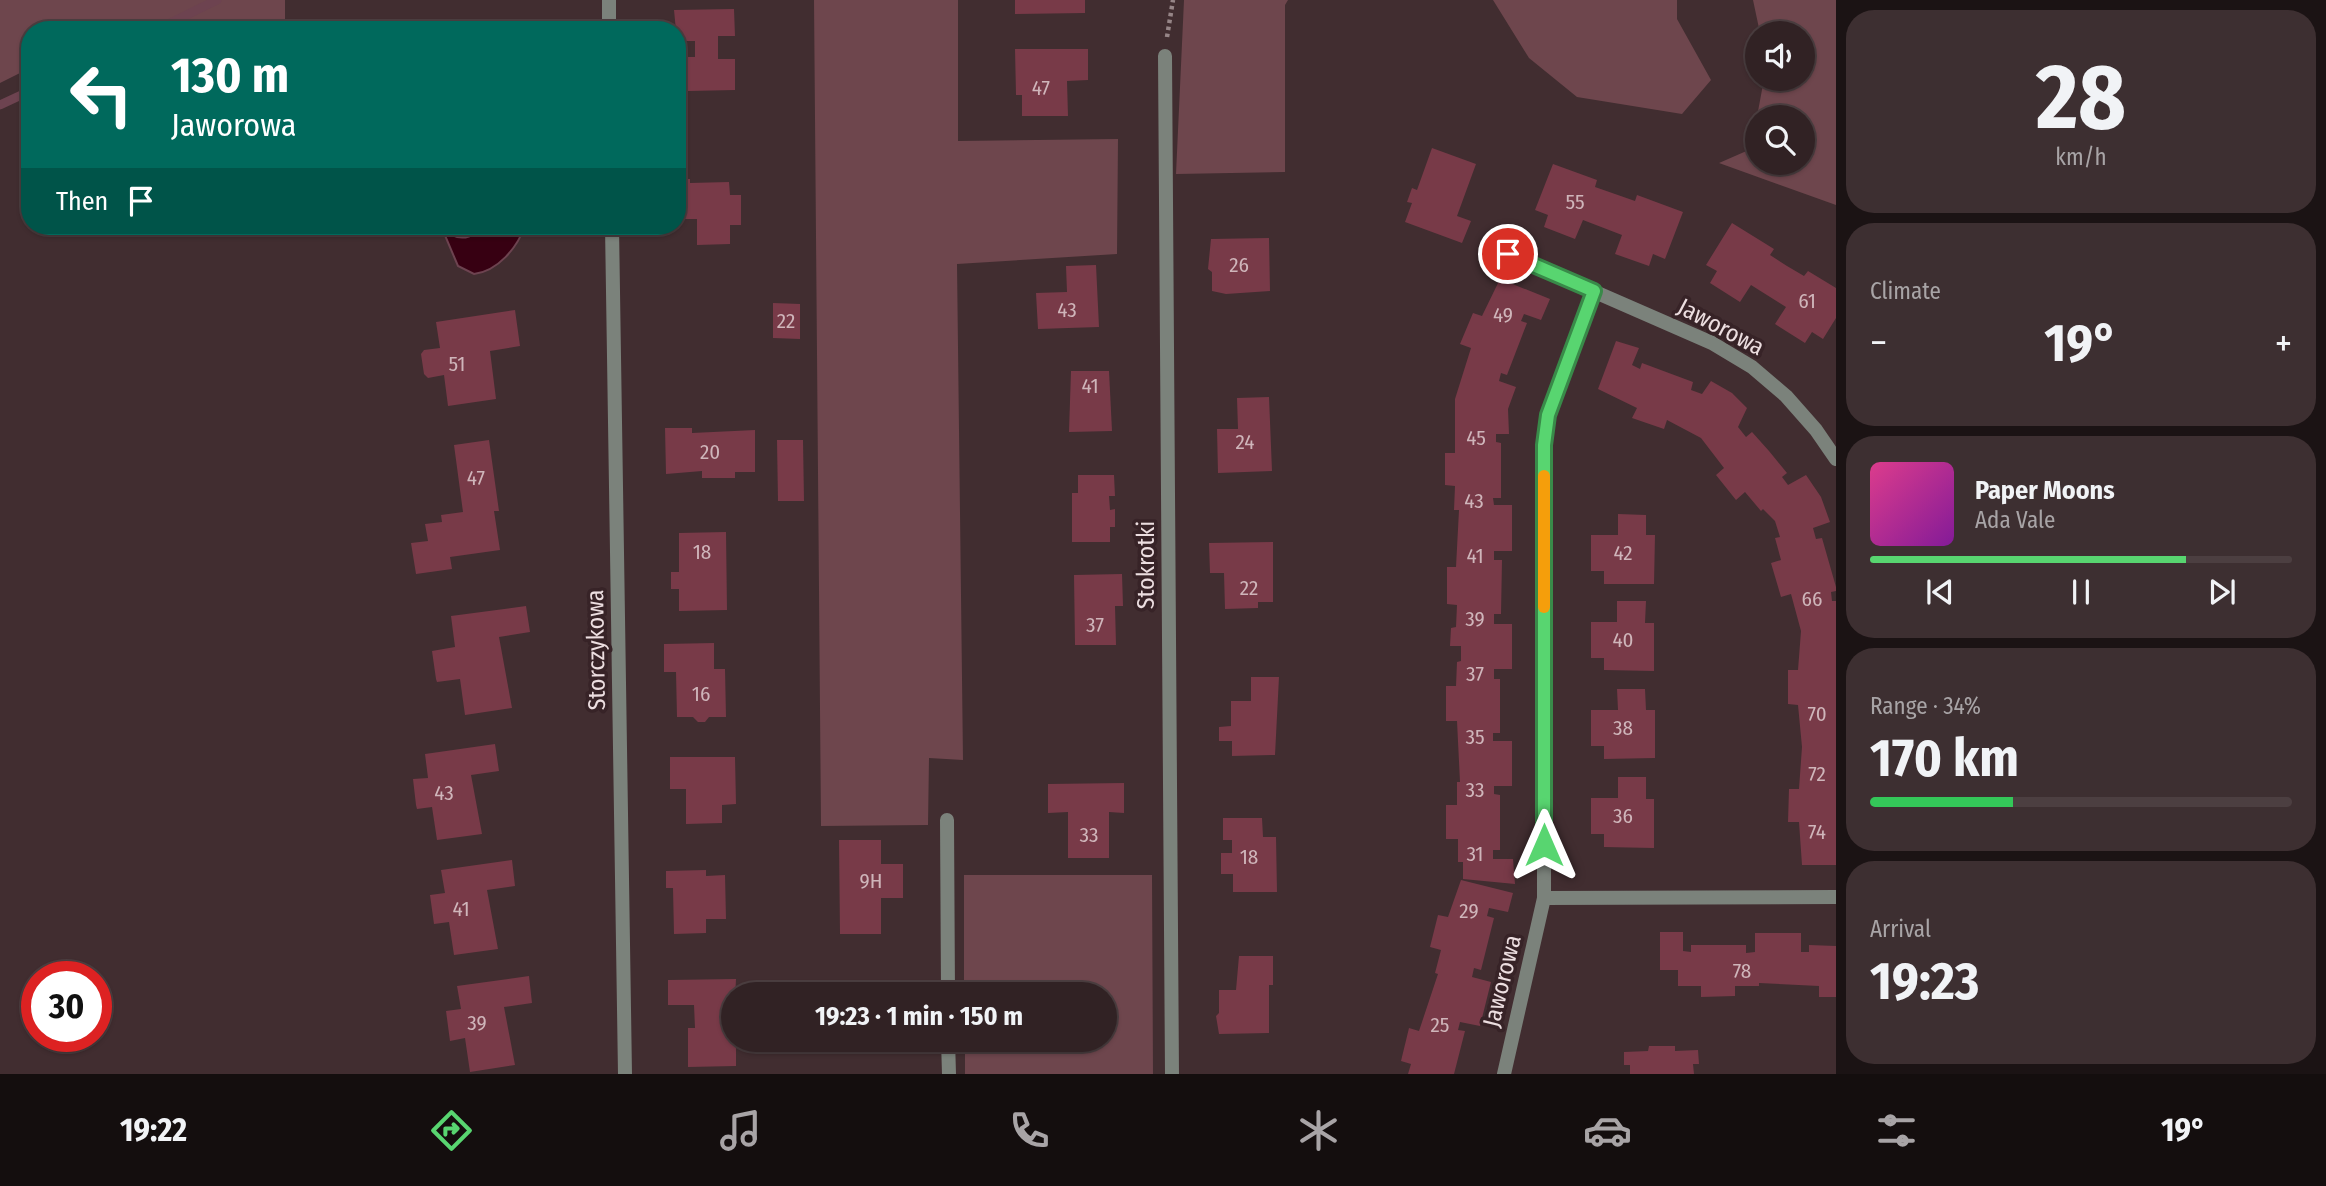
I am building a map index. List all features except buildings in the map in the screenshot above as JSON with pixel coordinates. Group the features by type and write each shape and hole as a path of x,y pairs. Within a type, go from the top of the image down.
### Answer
{"street":[{"path":"609,0 609,21"},
{"name":"Stokrotki","path":"1165,56 1172,1074"},
{"name":"Storczykowa","path":"612,235 625,1074"},
{"name":"Jaworowa","path":"1508,254 1712,343 1752,367 1786,396 1816,430 1836,459"},
{"name":"Jaworowa","path":"1504,1074 1544,898 1544,445 1548,415 1594,291"},
{"path":"947,820 948,982"},
{"path":"1544,898 1836,897"},
{"path":"948,1052 949,1074"}],"path":[{"path":"1165,56 1173,0"}],"shaded area":[{"path":"0,0 285,0 285,21 21,21 21,72 0,83"},
{"path":"814,0 958,0 958,141 1118,139 1117,254 957,264 963,760 929,758 928,825 821,826"},
{"path":"1184,0 1288,0 1285,5 1285,172 1176,174"},
{"path":"1493,0 1677,0 1677,19 1711,80 1682,114 1577,97 1529,58"},
{"path":"1753,0 1836,0 1836,205 1752,175 1815,175 1815,105 1759,105 1762,91 1815,91 1815,21 1757,21"},
{"path":"1745,152 1745,172 1719,163"},
{"path":"445,235 461,238 473,235 520,235 499,263 483,272 474,274 458,266"},
{"path":"964,875 1152,875 1153,1074 965,1074 965,1052 1117,1052 1117,982 964,982"}],"waterway":[{"path":"174,21 217,0"},
{"path":"0,105 21,95"}],"slow traffic":[{"path":"1544,476 1544,607"}],"route":[{"path":"1508,254 1594,291 1548,415 1544,445 1544,845"}]}
